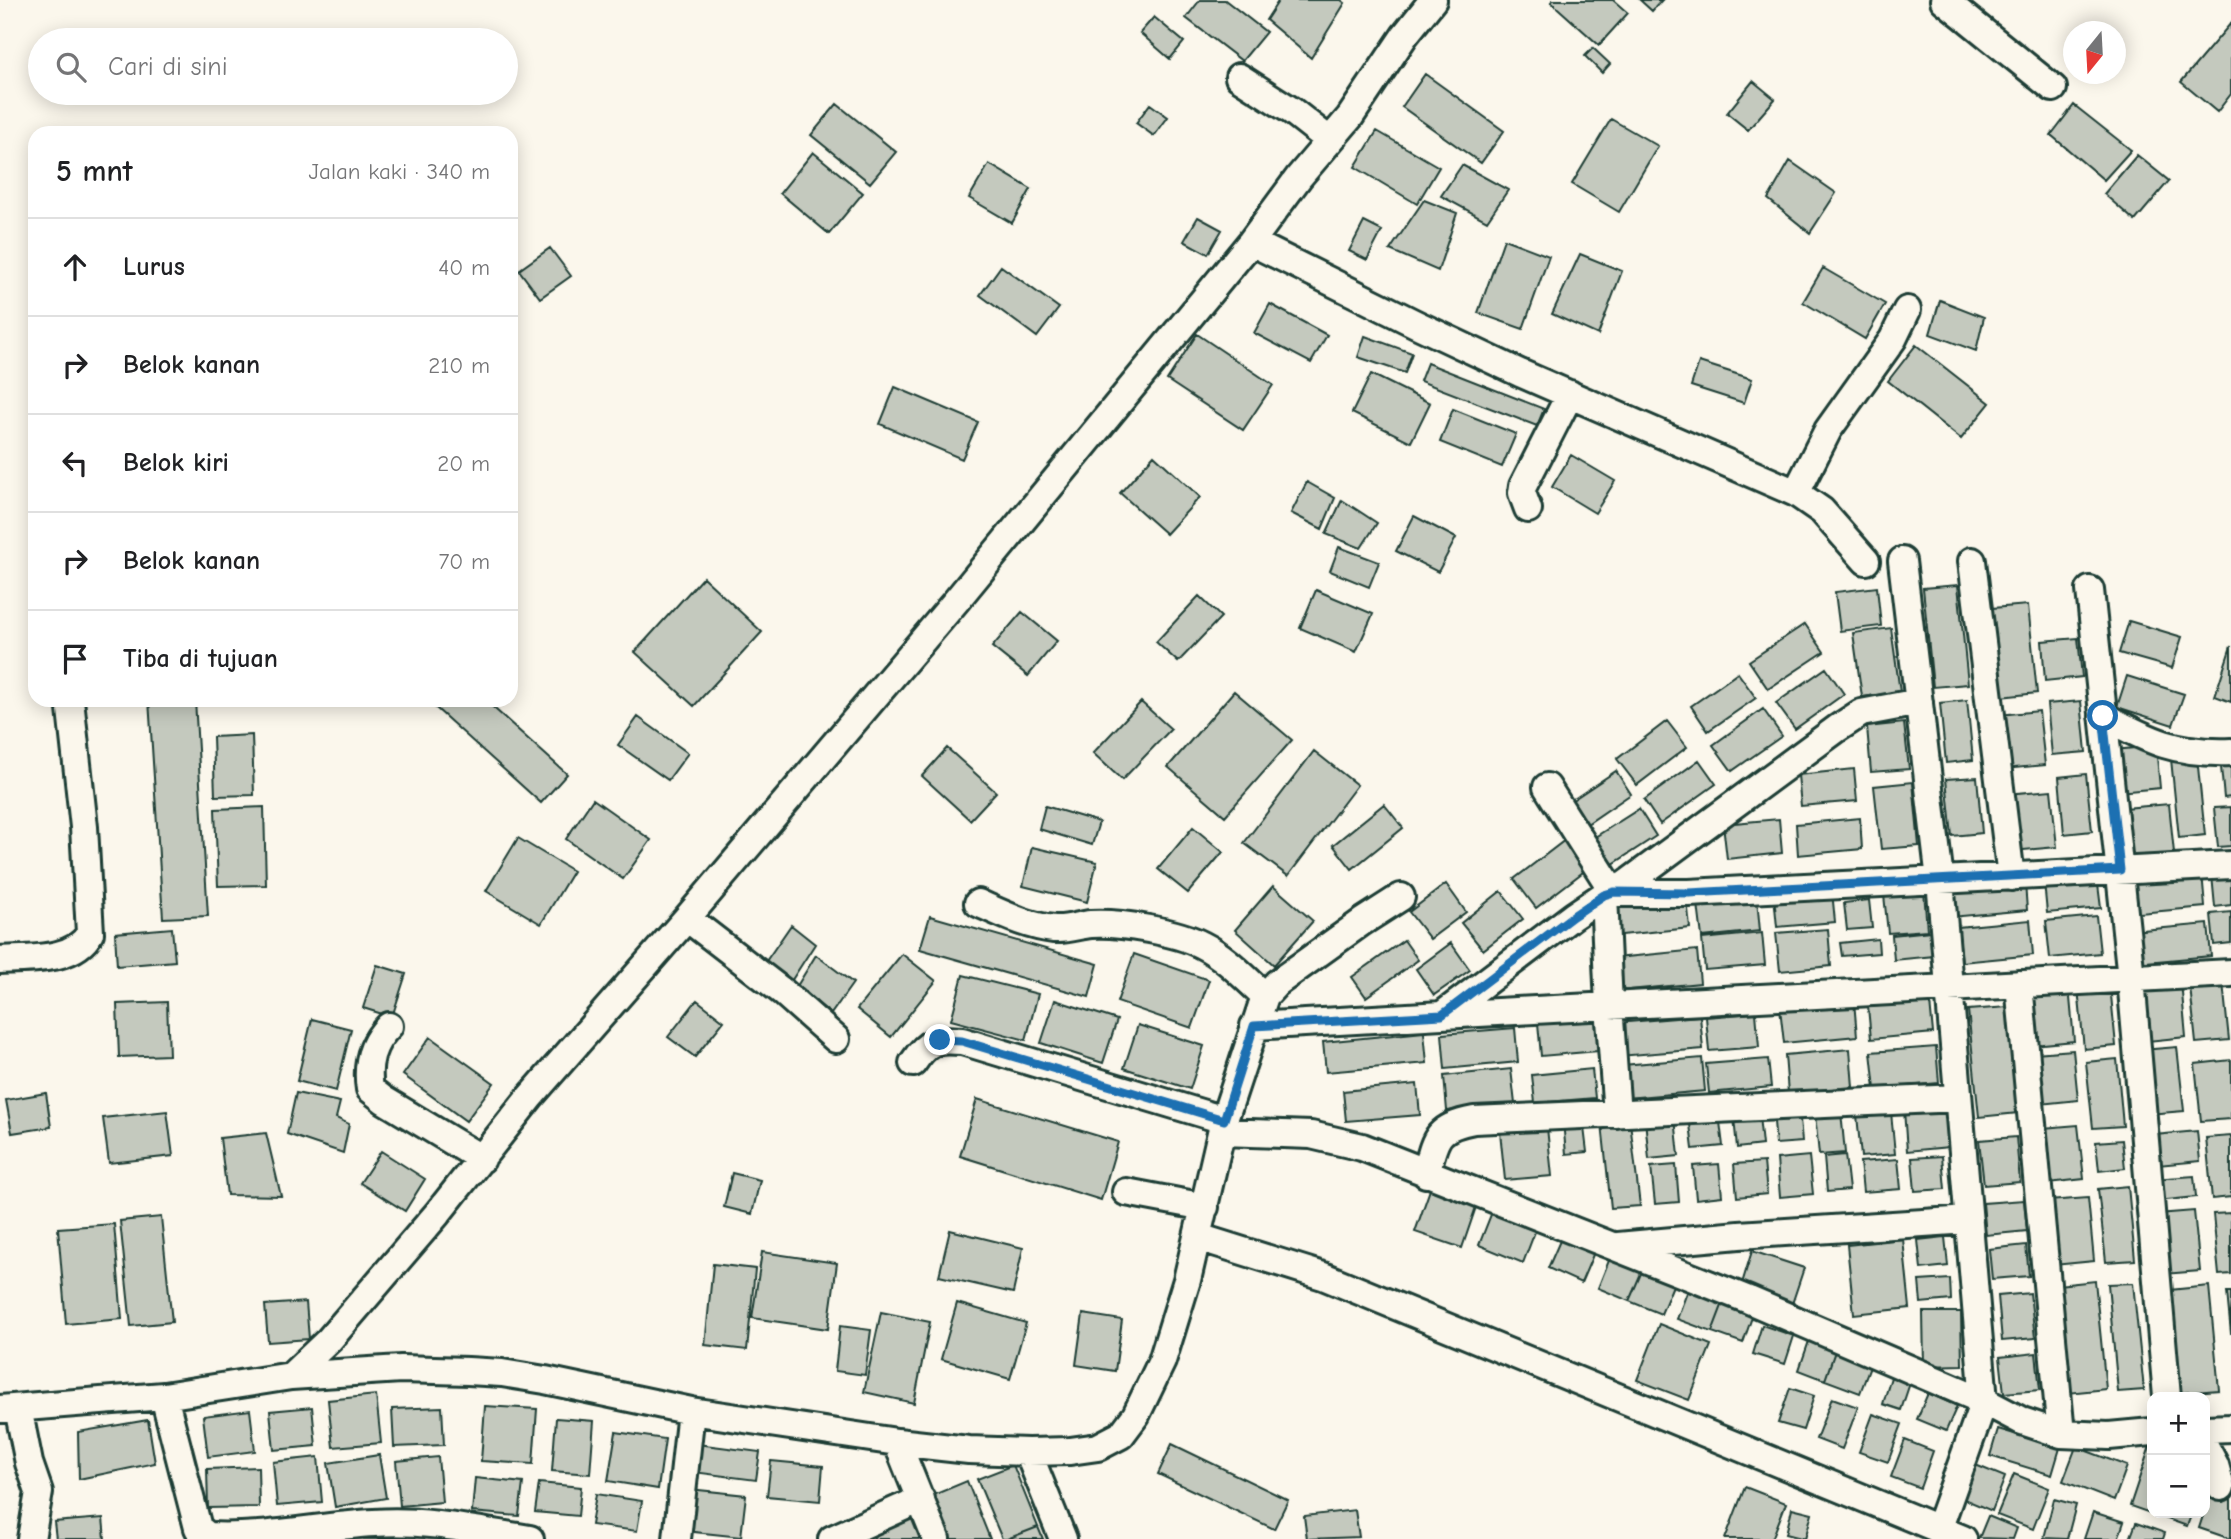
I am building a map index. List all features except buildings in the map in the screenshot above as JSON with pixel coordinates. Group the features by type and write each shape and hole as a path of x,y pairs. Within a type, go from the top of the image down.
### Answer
{"street":[{"path":"291,1376 329,1340 482,1159 530,1097 687,918 956,601 1251,242 1329,140 1350,117 1405,35 1433,0"},
{"path":"1944,0 2053,88"},
{"path":"1239,77 1292,111 1329,140"},
{"path":"1251,242 1427,330 1796,493 1822,511 1866,561"},
{"path":"1796,493 1828,430 1893,339 1907,310"},
{"path":"1528,509 1522,493 1523,486 1570,394"},
{"path":"1198,1237 1323,1276 1951,1534 1984,1401 1940,880 1902,561"},
{"path":"1972,561 2011,877"},
{"path":"2090,590 2131,978 2168,1392"},
{"path":"1442,1015 1573,916 1609,894 1850,720 1861,713 1919,702"},
{"path":"0,960 68,952 85,942 90,933 85,827 72,707"},
{"path":"2103,716 2175,749 2231,752"},
{"path":"1547,787 1609,894 1609,1006 1617,1114"},
{"path":"1609,894 1689,893 2231,865"},
{"path":"31,1539 39,1492 9,1408 164,1396 291,1376 401,1369 502,1373 691,1411 897,1442 969,1450 1028,1452 1098,1447 1121,1434 1136,1415 1162,1361 1187,1280 1223,1126 1265,996 1276,984 1401,897"},
{"path":"978,903 1030,925 1056,929 1075,929 1091,924 1166,931 1200,944 1221,956 1265,996"},
{"path":"687,918 783,992 836,1039"},
{"path":"1254,1026 2231,972"},
{"path":"2019,984 2062,1434"},
{"path":"389,1026 373,1045 368,1076 370,1089 482,1159"},
{"path":"913,1063 923,1047 940,1040 962,1041 1223,1126 1311,1135 1362,1147 1749,1300 1984,1401 2022,1421 2062,1434 2109,1436 2147,1432"},
{"path":"1426,1174 1435,1139 1456,1123 1474,1120 1958,1098"},
{"path":"1126,1192 1205,1207"},
{"path":"1613,1247 1752,1234 1969,1220"},
{"path":"164,1396 198,1528 208,1536 278,1537 375,1522 433,1523 530,1539"},
{"path":"677,1539 691,1411"},
{"path":"2210,1429 2231,1428"},
{"path":"897,1442 936,1539"},
{"path":"1028,1452 1063,1539"},
{"path":"2210,1455 2221,1487"},
{"path":"832,1539 921,1499"}],"route":[{"path":"940,1040 962,1041 1224,1120 1254,1026 1442,1015 1573,916 1604,895 1614,892 1689,893 2120,870 2103,716"}]}
